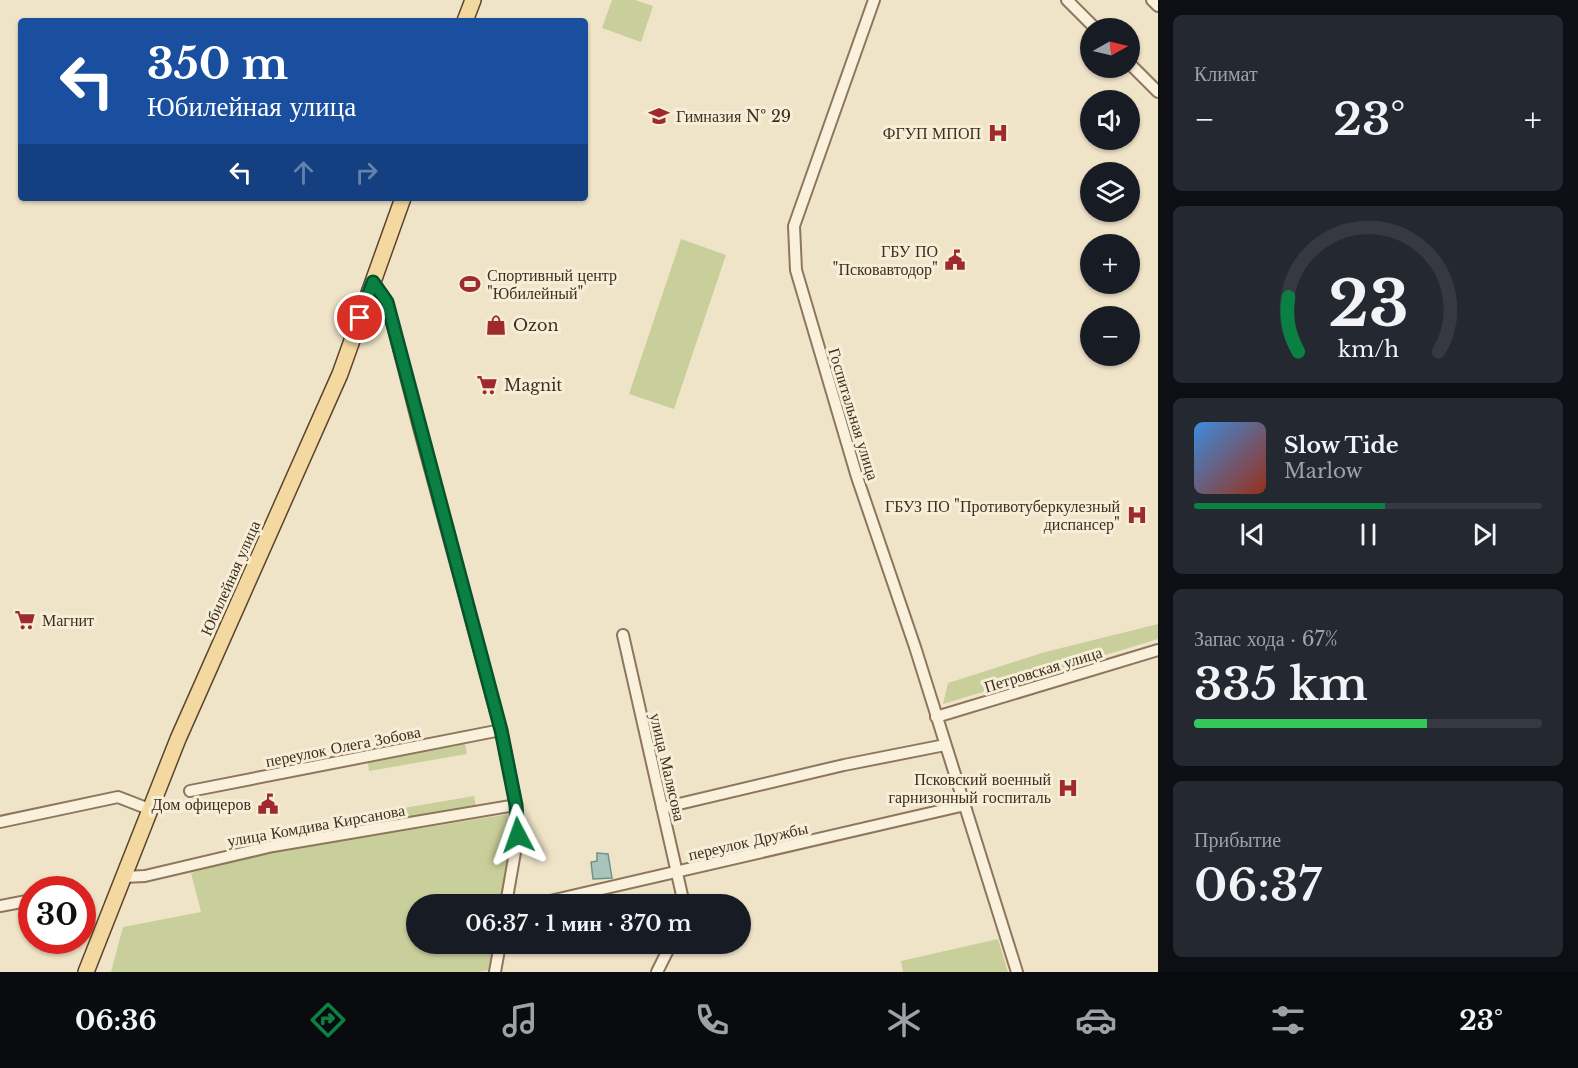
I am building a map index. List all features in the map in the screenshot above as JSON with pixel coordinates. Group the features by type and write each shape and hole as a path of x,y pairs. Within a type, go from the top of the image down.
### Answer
{"main road":[{"path":"466,18 473,0"},
{"name":"Юбилейная улица","path":"86,972 149,809 340,374 402,201"}],"street":[{"name":"Госпитальная улица","path":"874,0 794,226 796,270 857,477 965,805 1017,972"},
{"path":"1066,0 1085,18"},
{"path":"1152,0 1158,6"},
{"path":"1140,73 1158,92"},
{"path":"373,282 387,302 501,730 516,805 518,835 508,894"},
{"name":"улица Малясова","path":"623,635 681,894"},
{"name":"Петровская улица","path":"936,717 1158,650"},
{"name":"переулок Олега Зобова","path":"190,791 501,730"},
{"path":"662,808 844,765 945,745"},
{"path":"0,822 118,797 149,809"},
{"name":"улица Комдива Кирсанова","path":"123,877 145,876 273,846 516,805"},
{"name":"переулок Дружбы","path":"582,894 965,805"},
{"path":"0,906 18,903"},
{"path":"495,972 498,954"},
{"path":"657,972 666,954"}],"green space":[{"path":"612,0 635,0 653,6 641,42 602,28"},
{"path":"681,239 726,255 674,409 629,394"},
{"path":"1158,624 1158,639 943,704 948,683 1045,652"},
{"path":"464,738 467,754 369,771 367,757"},
{"path":"474,796 477,813 374,829 374,813"},
{"path":"509,814 512,836 503,894 406,894 406,954 493,954 490,970 478,972 111,972 123,927 201,912 191,873 260,854"},
{"path":"998,939 1008,972 903,972 901,961"}],"water":[{"path":"597,853 608,854 612,878 593,879 591,862 597,861"}],"place":[{"name":"Гимназия № 29","path":"659,116"},
{"name":"ФГУП МПОП","path":"998,133"},
{"name":"ГБУ ПО \"Псковавтодор\"","path":"955,260"},
{"name":"Спортивный центр \"Юбилейный\"","path":"470,284"},
{"name":"Ozon","path":"496,325"},
{"name":"Magnit","path":"487,385"},
{"name":"ГБУЗ ПО \"Противотуберкулезный диспансер\"","path":"1137,515"},
{"name":"Магнит","path":"25,620"},
{"name":"Псковский военный гарнизонный госпиталь","path":"1068,788"},
{"name":"Дом офицеров","path":"268,804"}],"route":[{"path":"360,318 373,282 387,302 501,730 516,805 518,835"}]}
